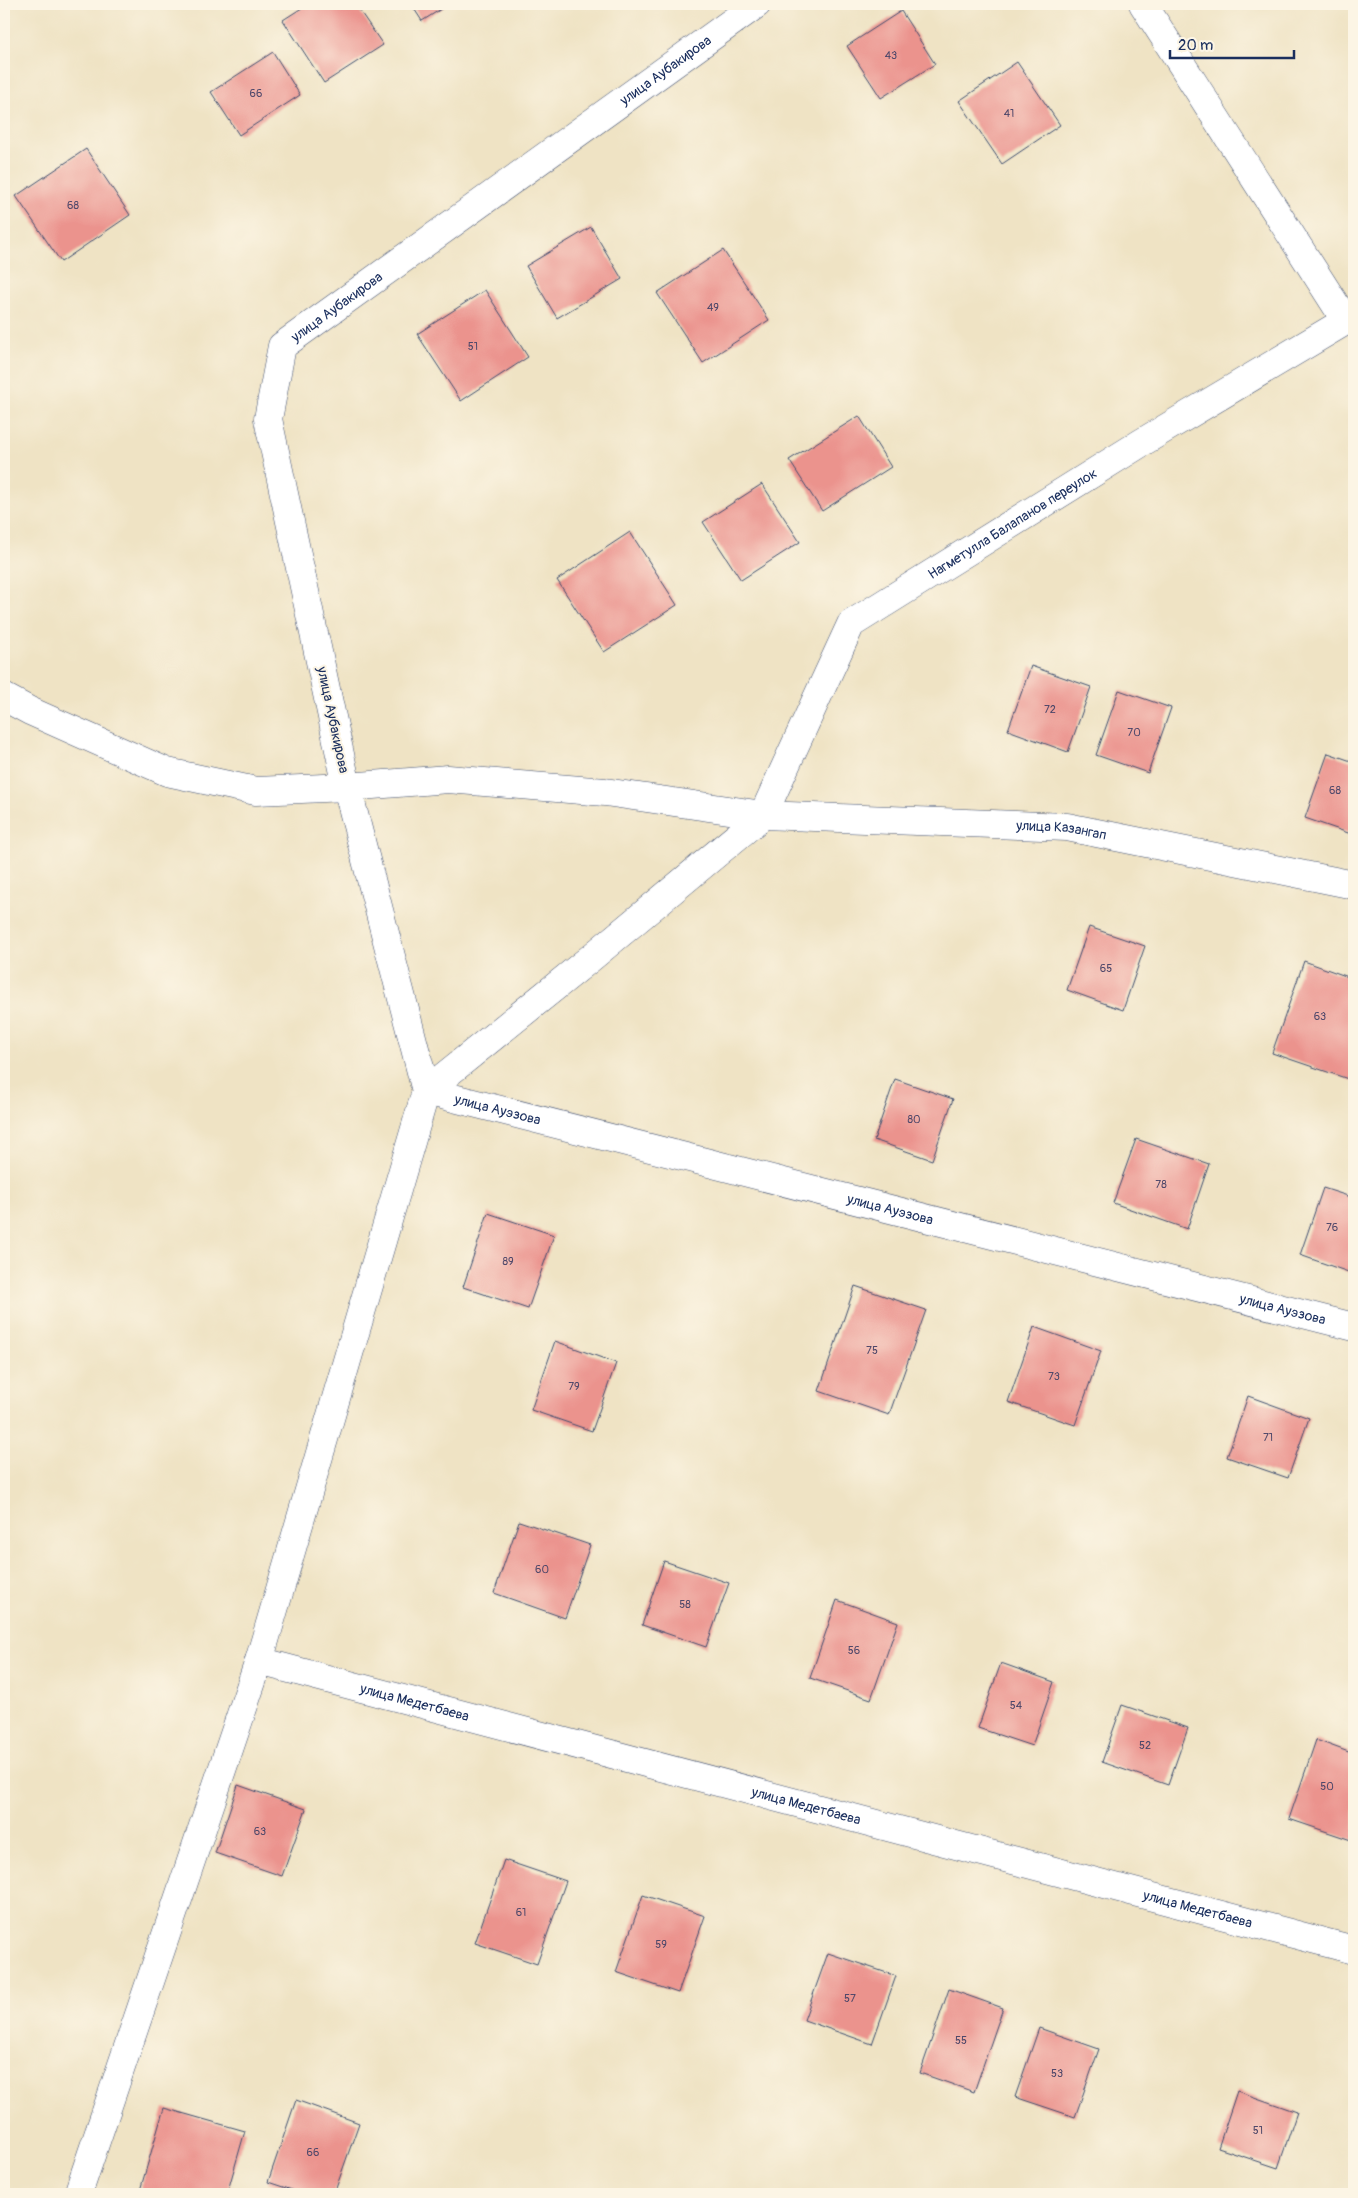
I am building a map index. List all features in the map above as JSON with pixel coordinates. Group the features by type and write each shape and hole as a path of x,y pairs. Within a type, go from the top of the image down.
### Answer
{"street":[{"name":"улица Аубакирова","path":"426,1091 347,787 268,419 282,346 757,4"},
{"path":"1143,4 1350,319"},
{"name":"Нагметулла Балапанов переулок","path":"763,815 851,624 1141,443 1350,319"},
{"name":"улица Казангап","path":"4,696 30,711 167,772 256,791 347,787 448,779 605,792 763,815 1067,827 1354,885"},
{"path":"78,2194 259,1661 426,1091 592,957 763,815"},
{"name":"улица Ауэзова","path":"426,1091 1354,1327"},
{"name":"улица Медетбаева","path":"259,1661 1354,1950"}],"building":[{"path":"308,4 355,4 383,45 324,83 283,20"},
{"path":"411,4 449,4 422,21"},
{"path":"901,11 935,64 881,98 847,46"},
{"path":"273,52 300,95 239,135 211,92"},
{"path":"1017,62 1060,125 1002,164 959,101"},
{"path":"86,149 130,215 61,262 16,196"},
{"path":"591,227 622,279 557,318 526,266"},
{"path":"723,250 769,320 703,363 657,293"},
{"path":"485,290 528,357 461,401 417,334"},
{"path":"859,416 891,467 822,511 789,460"},
{"path":"762,484 800,542 741,580 703,522"},
{"path":"630,532 677,605 604,652 557,580"},
{"path":"1031,666 1091,687 1068,752 1008,730"},
{"path":"1119,690 1171,708 1148,773 1096,755"},
{"path":"1328,753 1354,762 1354,835 1305,818"},
{"path":"1089,927 1145,946 1123,1010 1067,990"},
{"path":"1304,961 1354,979 1354,1081 1272,1053"},
{"path":"895,1079 953,1099 932,1160 874,1140"},
{"path":"1136,1139 1209,1164 1187,1229 1113,1203"},
{"path":"1323,1188 1354,1198 1354,1274 1300,1255"},
{"path":"488,1213 554,1235 528,1309 463,1287"},
{"path":"855,1286 926,1310 889,1415 819,1391"},
{"path":"1034,1327 1101,1351 1075,1425 1008,1402"},
{"path":"555,1341 616,1363 592,1431 531,1410"},
{"path":"1248,1396 1309,1418 1288,1478 1227,1457"},
{"path":"519,1521 590,1545 565,1618 494,1593"},
{"path":"664,1561 729,1583 706,1647 642,1625"},
{"path":"837,1600 898,1622 871,1699 810,1678"},
{"path":"1001,1663 1054,1682 1032,1746 978,1728"},
{"path":"1122,1705 1188,1728 1168,1785 1102,1762"},
{"path":"1316,1740 1354,1754 1354,1841 1289,1819"},
{"path":"238,1785 306,1809 282,1876 215,1853"},
{"path":"504,1860 566,1881 537,1964 475,1943"},
{"path":"643,1895 705,1916 678,1993 616,1972"},
{"path":"828,1953 896,1976 872,2044 804,2020"},
{"path":"949,1989 1003,2008 974,2092 920,2073"},
{"path":"1039,2028 1099,2049 1075,2117 1015,2097"},
{"path":"1237,2091 1297,2112 1278,2168 1218,2148"},
{"path":"296,2100 359,2123 334,2194 304,2194 268,2182"},
{"path":"164,2108 245,2131 227,2194 139,2194"}]}
